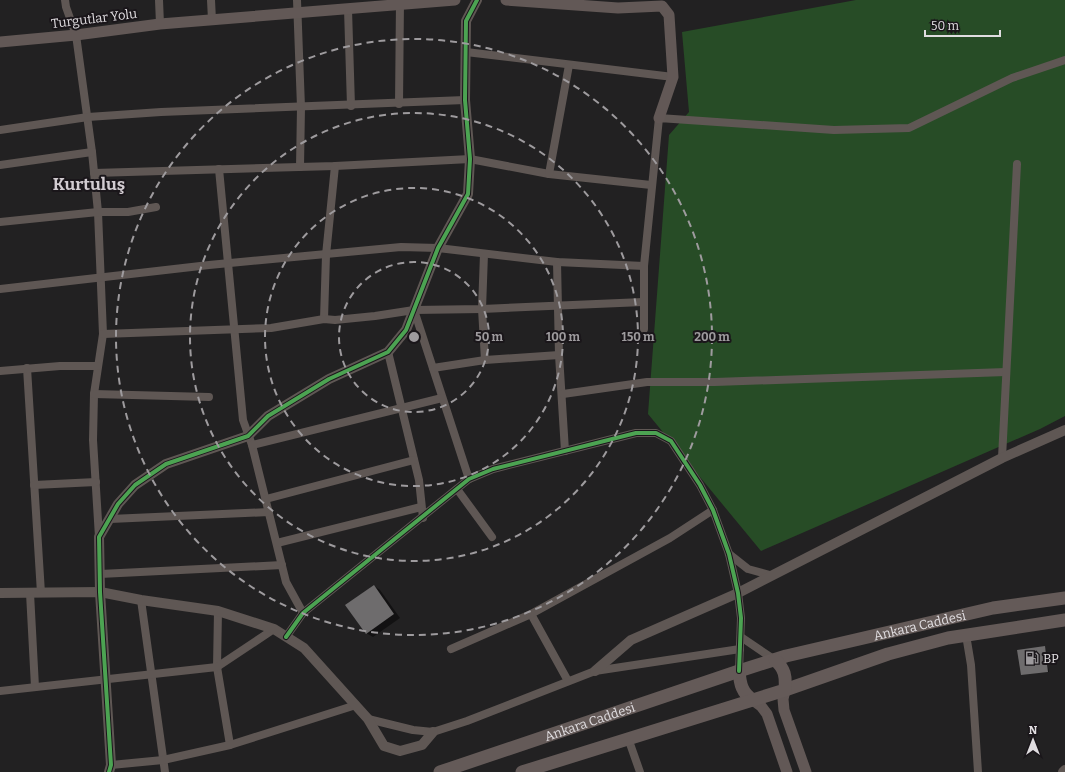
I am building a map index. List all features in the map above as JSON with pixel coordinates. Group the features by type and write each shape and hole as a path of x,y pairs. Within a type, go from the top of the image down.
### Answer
{"highway":[{"name":"Ankara Caddesi","path":"440,772 775,660 993,608 1065,598"},
{"name":"Ankara Caddesi","path":"522,772 785,690 888,654 966,635 1065,620"},
{"path":"775,660 786,673 785,690"},
{"path":"739,671 742,689 752,700"}],"main road":[{"name":"Turgutlar Yolu","path":"0,42 76,35 160,24 348,9 400,2 450,0"},
{"path":"506,0 557,2 618,8 662,3 669,15 673,77 660,118"},
{"path":"785,690 783,700 784,710 806,772"},
{"path":"752,700 761,706 767,714 786,772"}],"street":[{"path":"65,0 76,35 88,117 98,212 102,279 103,334 94,394 93,440 110,769 163,760 230,744 356,706"},
{"path":"159,0 160,24"},
{"path":"211,0 212,20"},
{"path":"297,0 301,107 300,167"},
{"path":"250,441 268,416 329,379 388,352 406,330 438,248 468,194 470,159 465,100 466,21 477,0"},
{"path":"399,104 400,2"},
{"path":"348,9 351,106"},
{"path":"466,52 673,77"},
{"path":"644,329 644,266 651,185 660,118 834,130 909,128 1012,78 1065,60"},
{"path":"549,174 569,65"},
{"path":"0,130 88,117 161,112 351,106 465,100"},
{"path":"0,165 92,152"},
{"path":"94,173 335,166 470,159 549,174 651,185"},
{"path":"1002,458 1017,164"},
{"path":"324,319 326,255 335,166"},
{"path":"219,169 233,329 243,420 266,499 286,582 303,613"},
{"path":"0,222 98,212 128,212 156,207"},
{"path":"0,289 102,279 227,264 401,247 438,248 557,262 644,266"},
{"path":"484,254 482,309 485,360"},
{"path":"557,262 559,356 566,451"},
{"path":"103,334 272,328 324,319 335,320 375,316 414,310 482,309 643,302"},
{"path":"414,310 469,479"},
{"path":"388,352 419,480 423,518"},
{"path":"433,368 485,360 559,356"},
{"path":"0,371 27,368 97,366"},
{"path":"27,368 41,593"},
{"path":"563,394 647,382 715,382 1006,372"},
{"path":"94,394 210,397"},
{"path":"99,537 118,504 135,485 166,464 250,441 442,398"},
{"path":"595,670 632,640 738,594 770,575 1002,458 1065,430"},
{"path":"286,637 303,613 423,518 469,479 493,469 636,433 656,433 671,441 700,485 713,510 730,554 741,618 739,671"},
{"path":"266,499 414,460"},
{"path":"34,485 96,482"},
{"path":"456,489 492,536"},
{"path":"277,543 421,507"},
{"path":"451,649 531,614 670,538 713,510"},
{"path":"110,519 269,512"},
{"path":"730,554 748,569 770,575"},
{"path":"100,574 282,565"},
{"path":"0,593 100,592 141,600 218,611 274,629 304,648 368,719 384,746 400,751 422,745 433,732"},
{"path":"30,593 35,687"},
{"path":"141,600 165,772"},
{"path":"218,611 217,667 230,744"},
{"path":"531,614 568,681"},
{"path":"0,691 217,667 274,629"},
{"path":"966,635 970,665 978,772"},
{"path":"741,637 775,660"},
{"path":"368,719 413,730 433,732 467,721 595,670 740,649"},
{"path":"628,738 640,772"}],"green space":[{"path":"856,0 1065,0 1065,416 1040,429 761,551 648,414 669,135 689,112 682,32"}],"building":[{"path":"374,585 394,614 366,634 345,605"},
{"path":"1045,646 1048,672 1021,675 1017,650"}],"cycle path":[{"path":"109,772 111,765 100,592 99,537 118,504 135,485 166,464 248,436 268,416 329,379 388,352 406,330 438,248 468,194 470,159 465,100 466,21 477,0"},
{"path":"286,637 303,613 469,479 493,469 636,433 656,433 671,441 700,485 713,510 729,554 738,593 741,618 739,671"}],"place":[{"name":"BP","path":"1032,658"}],"district":[{"name":"Kurtuluş","path":"89,184"}]}
